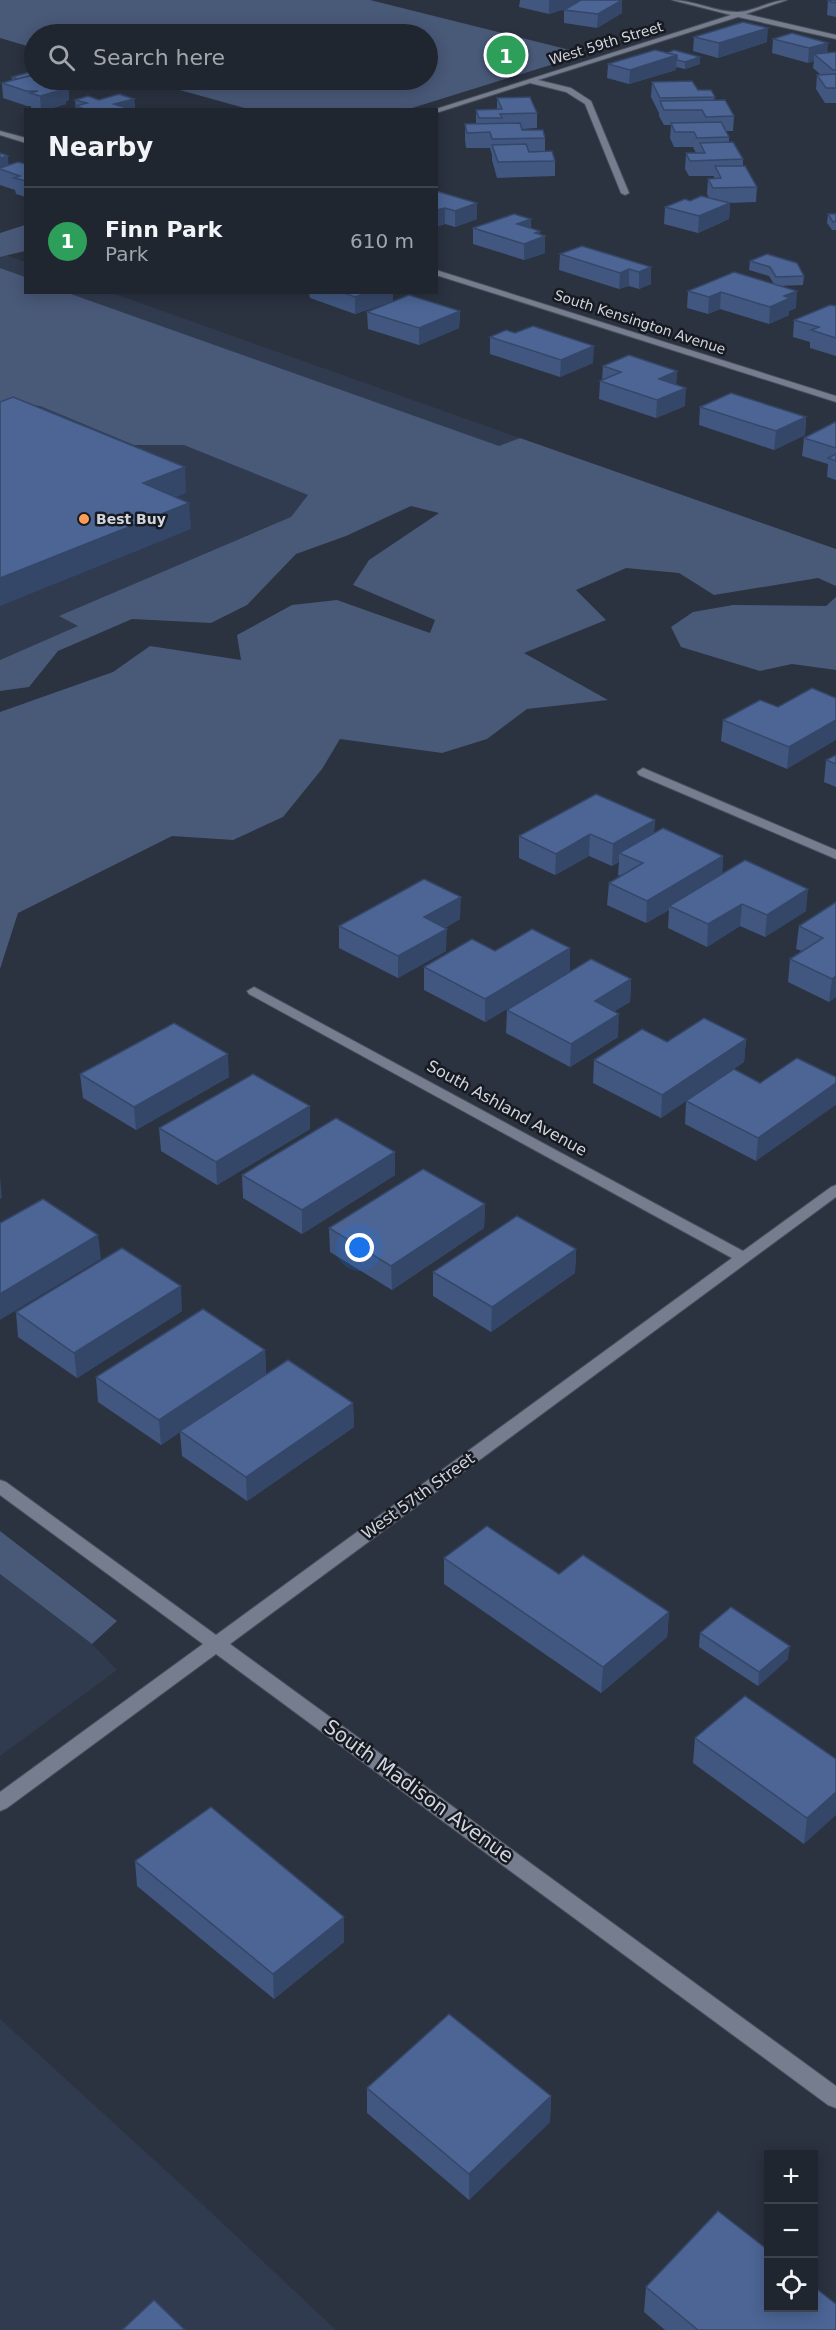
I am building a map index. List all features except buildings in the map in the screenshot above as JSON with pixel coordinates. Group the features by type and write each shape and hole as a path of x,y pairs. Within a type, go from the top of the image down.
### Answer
{"street":[{"path":"675,0 836,37"},
{"name":"West 59th Street","path":"438,109 784,0"},
{"path":"528,80 567,90 577,94 588,103 625,193"},
{"path":"0,133 24,140"},
{"name":"South Kensington Avenue","path":"438,273 836,399"},
{"path":"643,772 836,855"},
{"name":"South Ashland Avenue","path":"254,991 742,1257"},
{"name":"West 57th Street","path":"0,1803 836,1190"},
{"name":"South Madison Avenue","path":"0,1486 836,2098"}],"shaded area":[{"path":"0,0 370,0 586,54 412,108 244,108 180,90 438,90 438,24 24,24 24,45 0,38"},
{"path":"24,225 24,251 0,257 0,233"},
{"path":"0,253 24,262 24,294 115,294 520,438 0,660"},
{"path":"0,268 24,277 24,294 71,294 499,446 520,438 836,549 836,586 818,578 714,595 679,573 626,568 576,590 606,620 524,653 608,700 527,709 487,739 442,753 340,739 322,769 283,817 233,840 172,836 18,913 0,969 0,712 113,672 150,646 241,660 237,635 292,605 337,600 430,633 435,620 353,585 369,560 439,513 411,506 346,536 296,554 247,605 211,623 132,619 58,651 29,687 0,691 0,660 78,626 59,616 291,517 308,495 184,445 134,445 40,406 0,402"},
{"path":"836,597 836,670 792,664 760,671 681,647 671,627 693,612 733,605 826,606"},
{"path":"0,1531 117,1621 92,1644 0,1574"},
{"path":"0,1574 92,1644 117,1670 0,1756"},
{"path":"0,2019 187,2190 336,2330 0,2330"}],"place":[{"name":"Finn Park","path":"506,55"},
{"name":"Best Buy","path":"84,519"}]}
